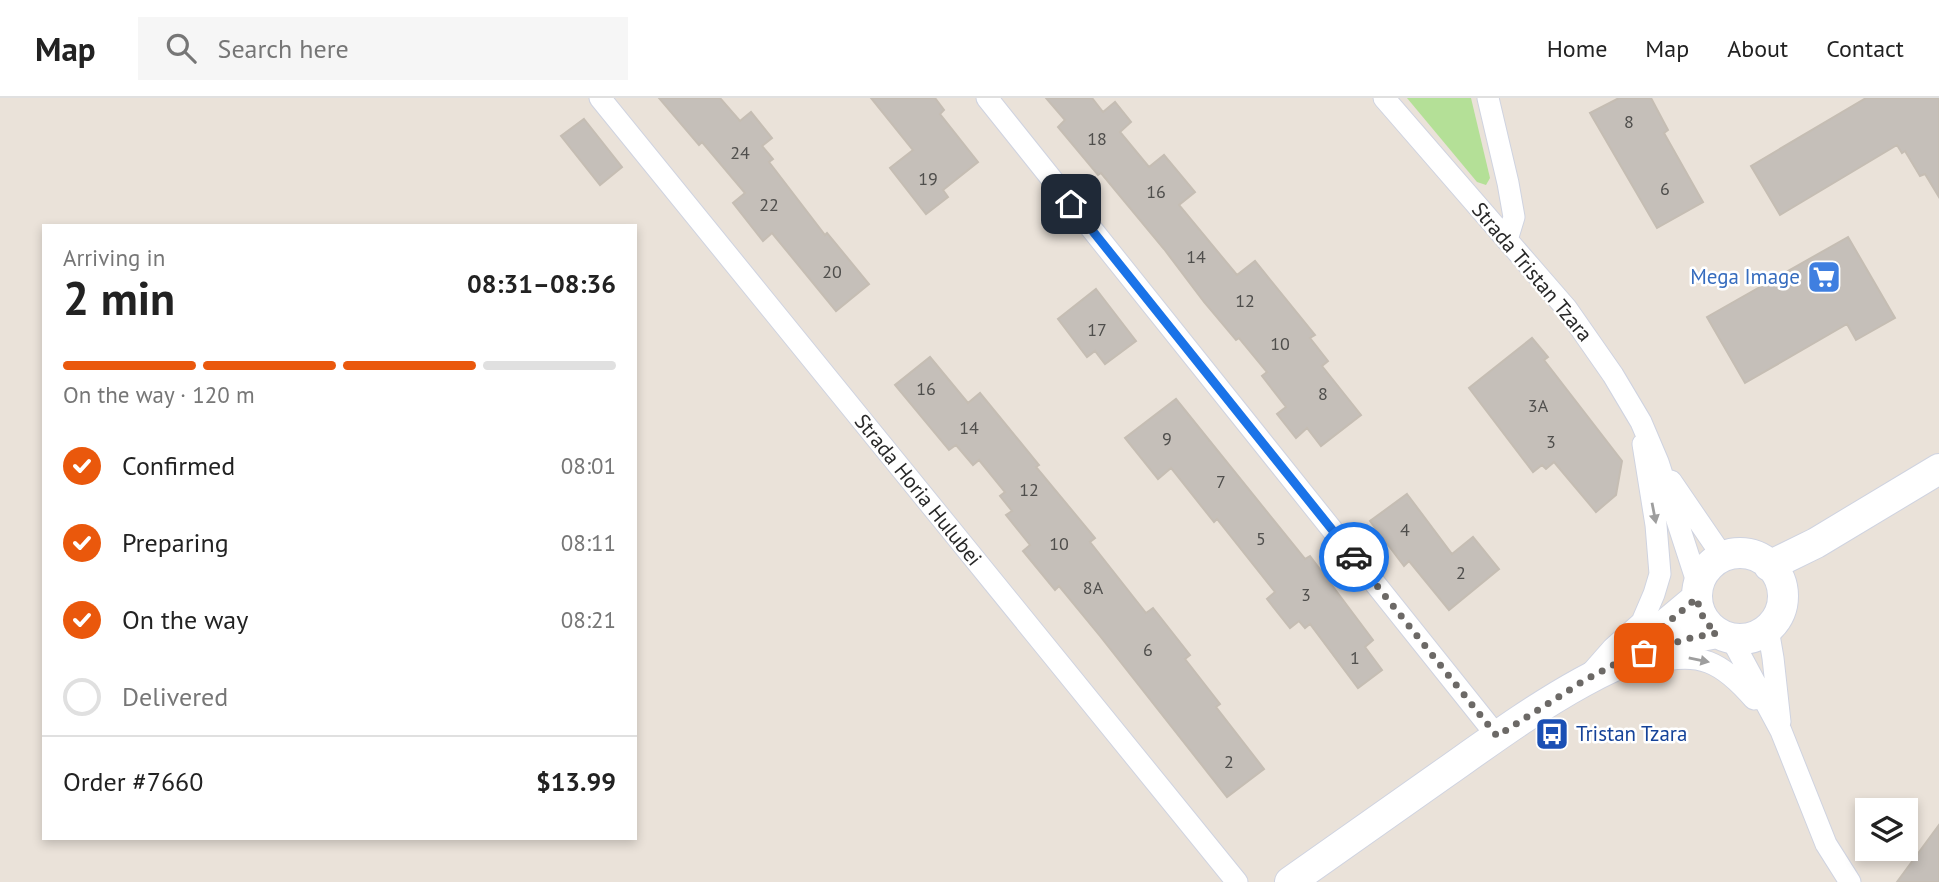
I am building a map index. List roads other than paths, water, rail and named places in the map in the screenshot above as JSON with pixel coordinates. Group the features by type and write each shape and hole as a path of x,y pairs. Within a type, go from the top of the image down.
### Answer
{"street":[{"name":"Strada Horia Hulubei","path":"600,98 1237,882"},
{"path":"987,98 1497,736"},
{"name":"Strada Tristan Tzara","path":"1384,98 1567,309 1613,375 1641,422 1658,461 1698,592"},
{"path":"1488,98 1514,217 1507,240"},
{"path":"1585,680 1613,648 1642,622 1660,574 1641,422"},
{"name":"Strada Tristan Tzara","path":"1658,461 1723,557"},
{"path":"1769,566 1816,543 1939,469"},
{"path":"1782,592 1816,543"},
{"path":"1290,882 1497,736 1585,680 1623,660 1686,639 1724,636 1745,639 1768,629 1780,612 1782,592 1776,573 1764,561 1748,554 1723,557 1704,573 1698,592 1700,611 1706,624 1724,636 1781,731 1826,844 1850,882"},
{"path":"1623,660 1698,592"},
{"path":"1768,629 1781,731"},
{"path":"1585,680 1669,658 1694,657 1716,664 1735,678 1781,731"}],"place":[{"name":"Mega Image","path":"1824,277"},
{"name":"Tristan Tzara","path":"1552,734"}]}
